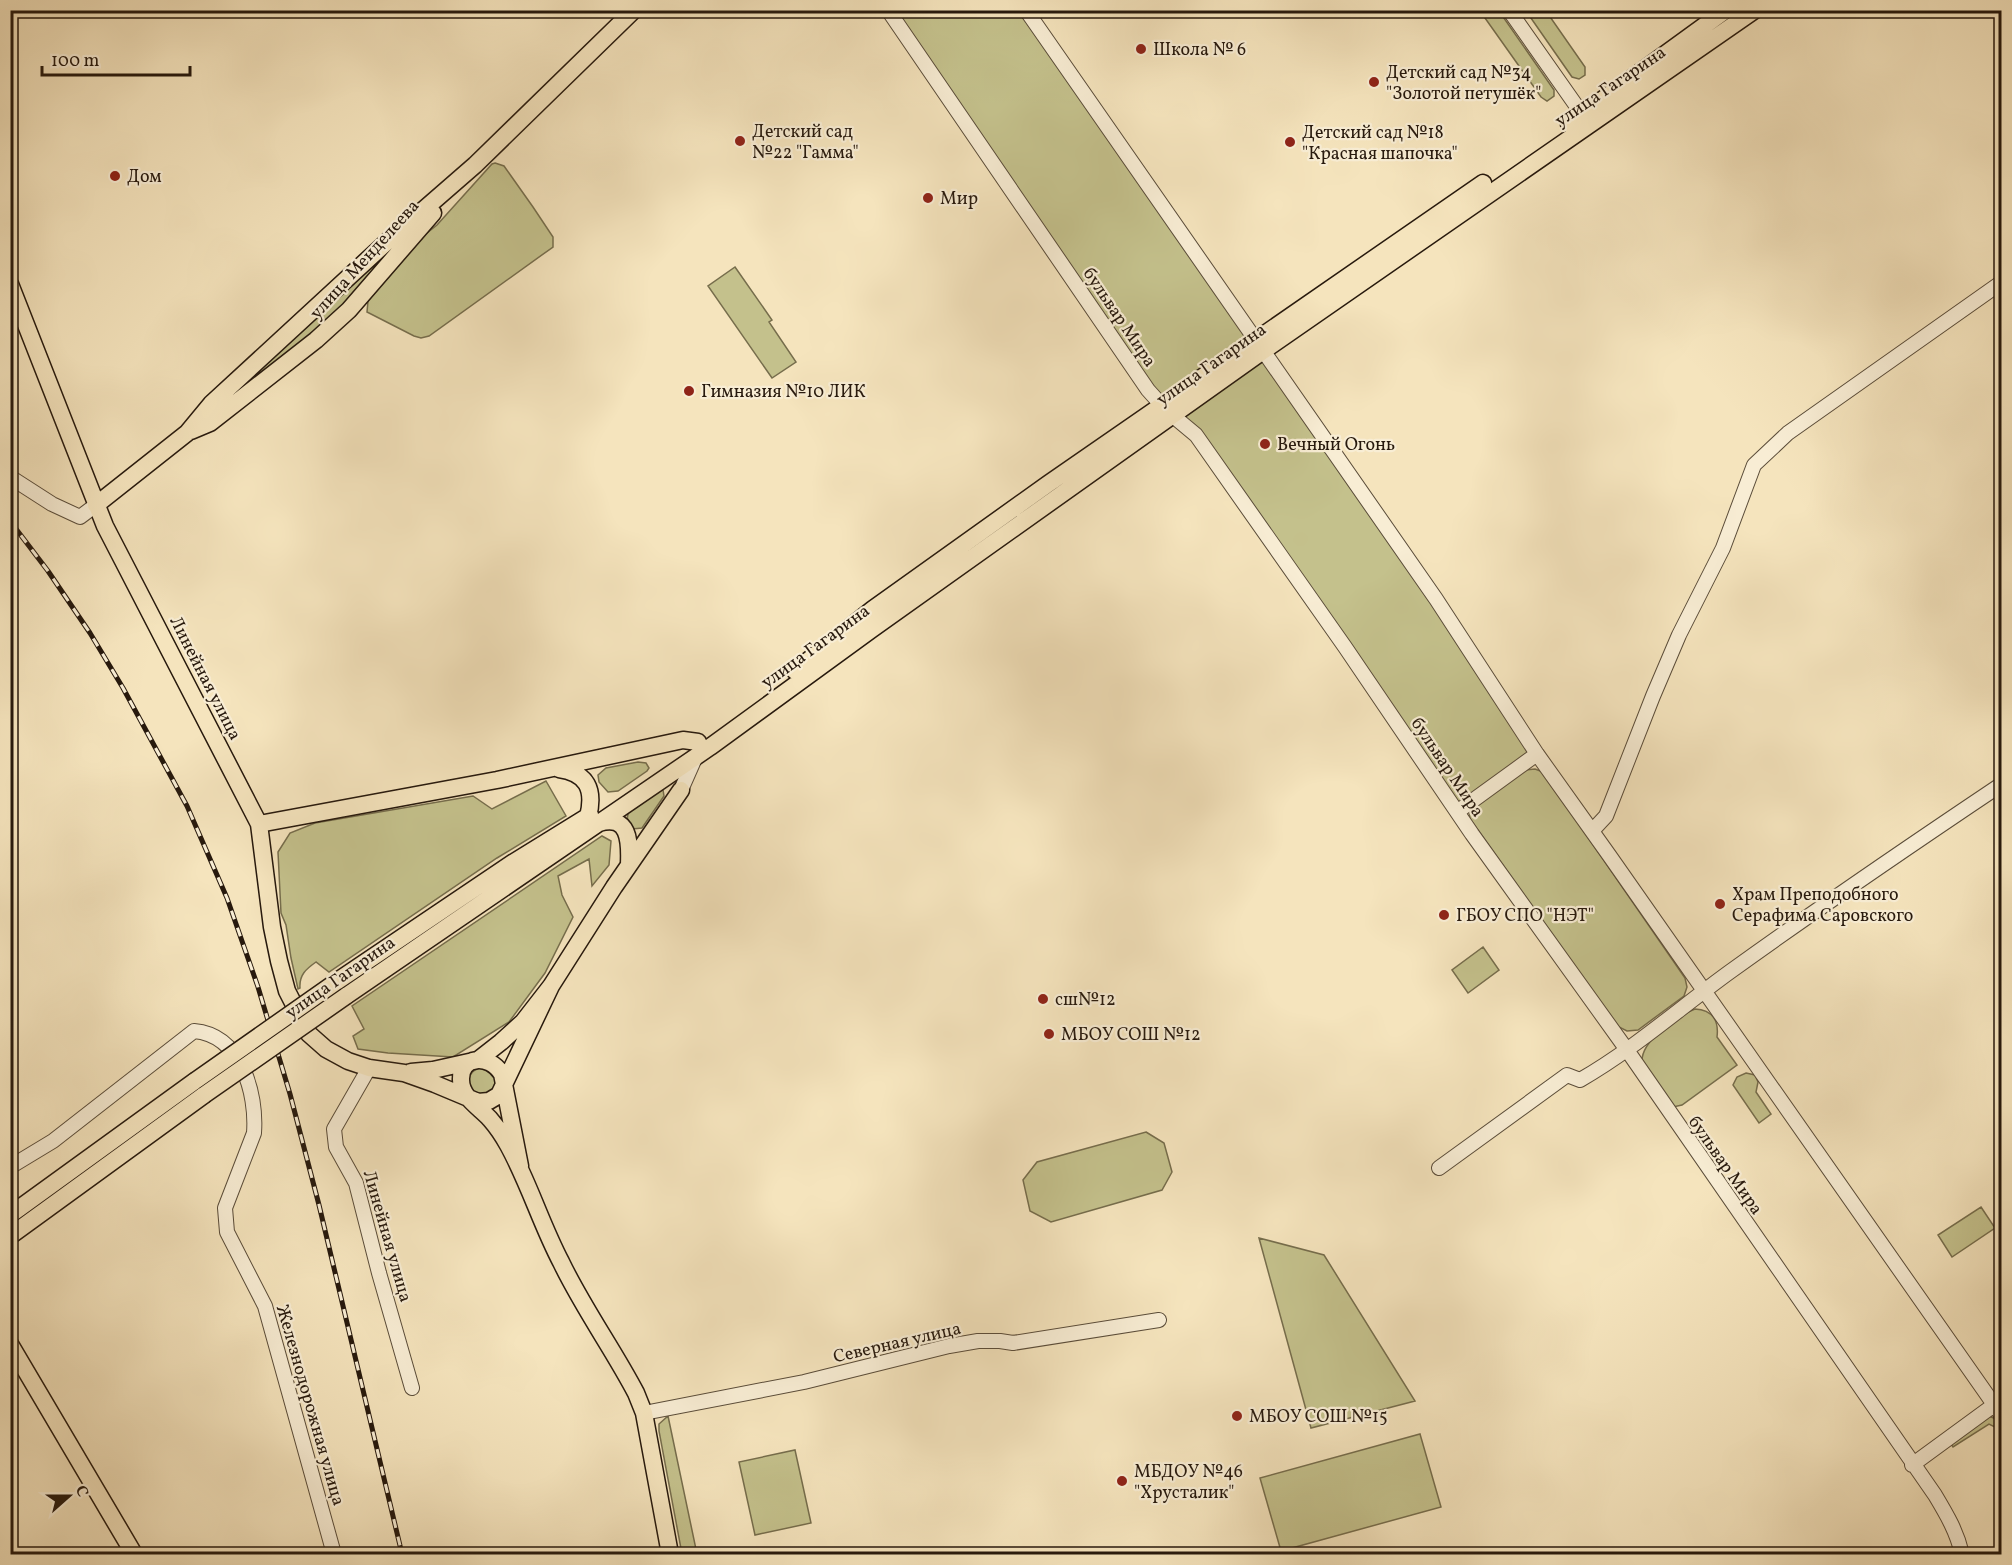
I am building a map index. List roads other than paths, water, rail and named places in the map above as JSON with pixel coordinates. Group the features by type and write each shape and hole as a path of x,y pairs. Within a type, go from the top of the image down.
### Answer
{"main road":[{"name":"улица Менделеева","path":"96,505 187,433 211,404 390,239 475,165 634,10"},
{"name":"улица Гагарина","path":"1586,119 1726,10"},
{"name":"улица Гагарина","path":"10,1215 697,749 873,609 1166,410 1586,119 1755,10"},
{"name":"улица Менделеева","path":"187,433 210,423 324,333 349,310 475,165"},
{"name":"Линейная улица","path":"10,284 110,536 259,824 272,927 287,991 309,1034 326,1049 348,1061 369,1068 404,1073 467,1097"},
{"path":"259,824 555,768 683,740 697,749"},
{"path":"555,768 573,771 584,781 590,791 592,820 609,820 619,823 624,829 630,851 629,864"},
{"name":"улица Гагарина","path":"477,1059 523,1022 551,986 629,864 681,790"},
{"name":"улица Гагарина","path":"503,1084 551,986"},
{"name":"Линейная улица","path":"404,1073 434,1070 477,1059"},
{"path":"520,1166 491,1120 467,1097 461,1087 461,1075 467,1065 477,1059 488,1060 497,1065 502,1074 520,1166 546,1232 562,1265 624,1370 644,1413 670,1554"},
{"path":"467,1097 478,1102 489,1101 499,1095 503,1084"},
{"name":"улица Гагарина","path":"10,1236 200,1088"},
{"path":"10,1344 134,1554"}],"street":[{"name":"бульвар Мира","path":"888,10 1141,381 1166,410 1196,435 1457,812 1627,1050 1951,1522 1962,1554"},
{"path":"1026,10 1436,599 1537,754 1998,1410 1912,1465"},
{"path":"1509,10 1586,119"},
{"path":"1592,831 1606,816 1679,635 1723,548 1754,465 1788,433 2001,282"},
{"path":"10,477 52,504 80,517 96,505"},
{"name":"улица Гагарина","path":"681,790 697,749"},
{"path":"1457,812 1537,754"},
{"path":"1439,1168 1567,1075 1580,1080 1627,1050 1814,911 2001,784"},
{"name":"Железнодорожная улица","path":"10,1167 53,1141 194,1031 207,1032 228,1047 250,1084 255,1121 254,1133 225,1208 227,1232 265,1306 334,1554"},
{"name":"Линейная улица","path":"369,1068 334,1129 336,1147 356,1183 412,1388"},
{"name":"Северная улица","path":"644,1413 804,1382 949,1346 978,1341 1013,1343 1159,1320"}],"railway":[{"path":"10,521 48,571 90,633 123,688 187,806 227,898 258,987 290,1094 319,1205 402,1554"}],"place":[{"name":"Школа № 6","path":"1141,49"},
{"name":"Детский сад №34 \"Золотой петушёк\"","path":"1374,82"},
{"name":"Детский сад №22 \"Гамма\"","path":"740,141"},
{"name":"Детский сад №18 \"Красная шапочка\"","path":"1290,142"},
{"name":"Дом","path":"115,176"},
{"name":"Мир","path":"928,198"},
{"name":"Гимназия №10 ЛИК","path":"689,391"},
{"name":"Вечный Огонь","path":"1265,444"},
{"name":"Храм Преподобного Серафима Саровского","path":"1720,904"},
{"name":"ГБОУ СПО \"НЭТ\"","path":"1444,915"},
{"name":"сш№12","path":"1043,999"},
{"name":"МБОУ СОШ №12","path":"1049,1034"},
{"name":"МБОУ СОШ №15","path":"1237,1416"},
{"name":"МБДОУ №46 \"Хрусталик\"","path":"1122,1481"}]}
